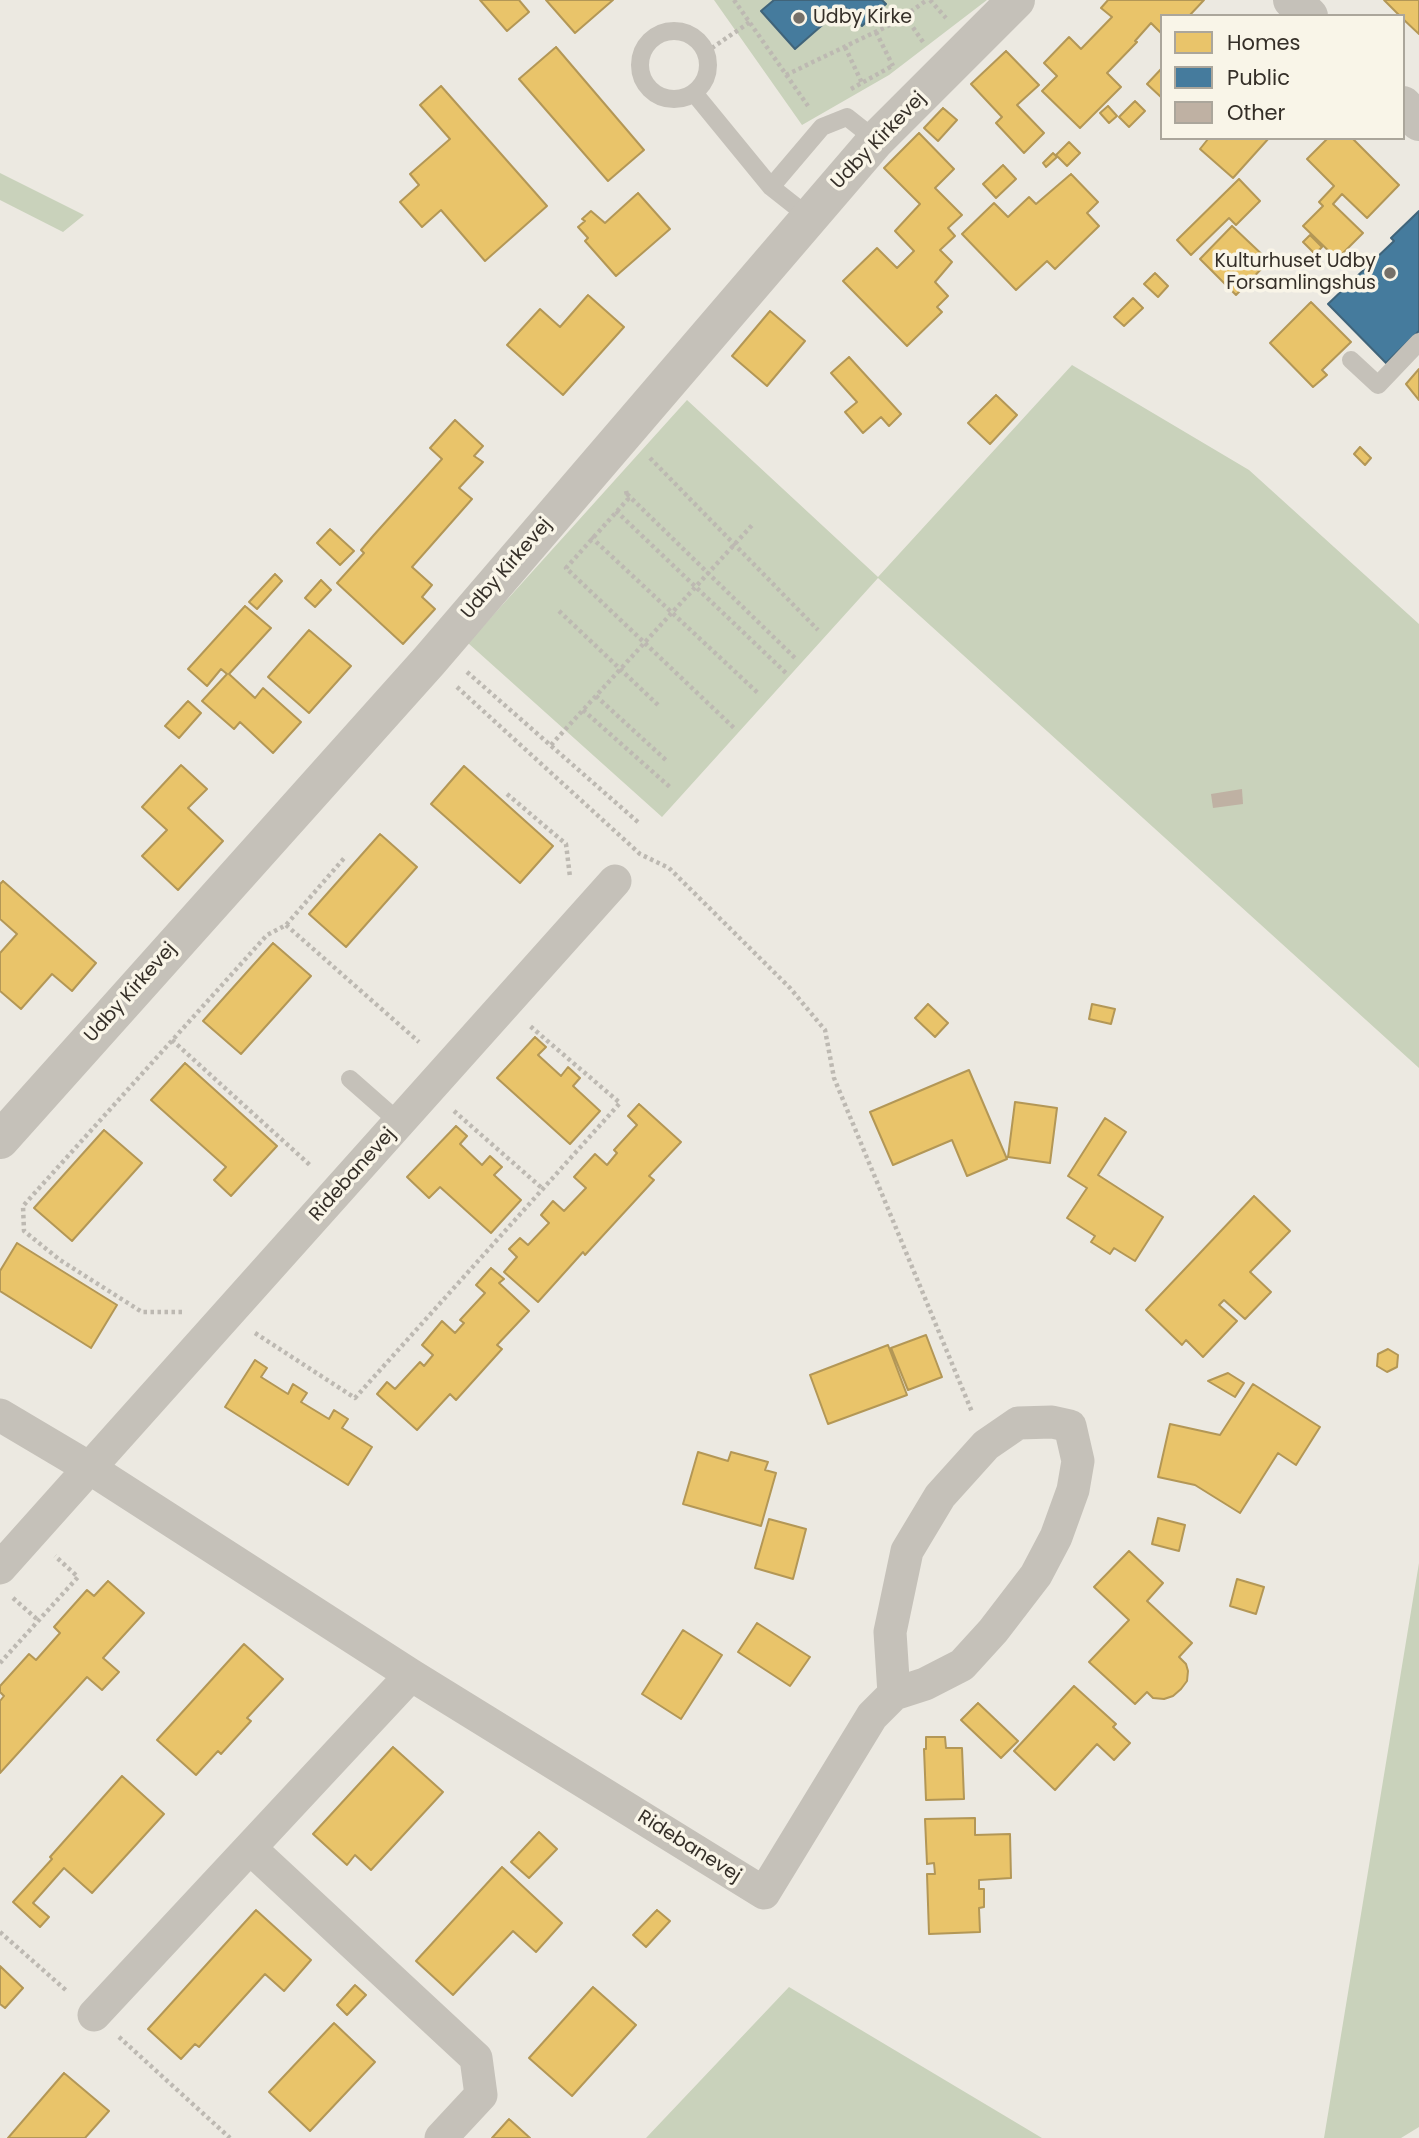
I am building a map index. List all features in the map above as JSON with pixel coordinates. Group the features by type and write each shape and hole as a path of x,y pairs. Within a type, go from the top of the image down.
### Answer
{"street":[{"name":"Udby Kirkevej","path":"0,1140 434,654 876,140 1016,0"},
{"path":"1292,0 1307,14"},
{"path":"1405,107 1419,121"},
{"name":"Ridebanevej","path":"5,1581 31,1534 615,881"},
{"name":"Ridebanevej","path":"0,1415 90,1469 411,1675 764,1893 872,1716 894,1693"},
{"path":"1052,1422 1070,1426 1078,1461 1073,1490 1056,1537 1036,1575 993,1631 962,1665 925,1684 894,1693 890,1632 908,1551 940,1496 986,1445 1018,1423 1052,1422"},
{"path":"94,2015 411,1675"},
{"path":"251,1849 477,2058 481,2095 441,2138"}],"lane":[{"path":"679,30 700,41 706,52 707,75 701,86 684,98 673,99 653,92 640,74 642,52 656,35 679,30"},
{"path":"694,93 771,187 809,218"},
{"path":"771,187 822,127 847,117 876,140"},
{"path":"1351,360 1378,385 1419,342"},
{"path":"350,1079 400,1123"}],"path":[{"path":"734,0 822,127"},
{"path":"786,75 896,22 928,0 952,25"},
{"path":"706,52 750,22"},
{"path":"876,32 893,66"},
{"path":"845,47 862,83"},
{"path":"811,111 904,59"},
{"path":"658,450 650,458 733,546 818,630"},
{"path":"626,494 796,659"},
{"path":"560,508 759,694"},
{"path":"617,511 786,673"},
{"path":"551,745 754,523"},
{"path":"566,568 734,728"},
{"path":"559,611 658,705"},
{"path":"434,654 551,745 639,823"},
{"path":"434,654 640,854 669,868 790,988 825,1030 834,1079 986,1445"},
{"path":"596,696 668,762"},
{"path":"583,710 671,788"},
{"path":"507,794 566,845 571,876 562,886"},
{"path":"191,1303 181,1313 142,1312 60,1259 24,1231 23,1206 172,1039 268,935 286,925 346,856"},
{"path":"286,925 419,1042"},
{"path":"228,1315 355,1398 620,1103 506,1005"},
{"path":"411,1051 428,1032"},
{"path":"172,1039 311,1166 320,1156"},
{"path":"429,1090 543,1188"},
{"path":"0,1663 78,1577 31,1534"},
{"path":"5,1581 39,1621"}],"green space":[{"path":"714,0 987,0 889,75 802,125"},
{"path":"0,173 84,215 63,232 0,200"},
{"path":"1072,365 1249,470 1419,624 1419,1068 878,578 662,817 468,643 687,400 878,577"},
{"path":"1419,1563 1419,2127 1401,2138 1324,2138"},
{"path":"789,1987 1042,2138 646,2138"}],"building: Homes":[{"path":"480,0 519,0 529,12 507,31"},
{"path":"546,0 613,0 575,33"},
{"path":"1108,0 1204,0 1191,14 1160,14 1160,32 1151,23 1107,73 1121,87 1080,128 1042,91 1057,76 1044,63 1069,37 1081,49 1112,17 1101,8"},
{"path":"1384,0 1419,0 1419,34 1405,21 1405,14 1398,14"},
{"path":"556,47 644,150 608,181 519,79"},
{"path":"1006,51 1039,85 1017,105 1044,133 1024,153 996,123 1002,117 971,84"},
{"path":"1160,70 1160,96 1147,84"},
{"path":"441,86 547,206 485,261 441,210 422,227 400,202 419,185 410,174 450,139 420,105"},
{"path":"1135,101 1145,111 1129,127 1119,117"},
{"path":"1108,106 1117,116 1109,123 1100,113"},
{"path":"943,108 957,120 938,141 924,128"},
{"path":"919,133 954,169 935,188 962,215 948,228 955,236 940,250 952,262 935,282 948,296 937,307 942,312 907,346 843,281 877,248 897,268 914,251 895,231 920,204 884,168"},
{"path":"1207,140 1267,140 1233,178 1200,149"},
{"path":"1326,140 1354,140 1399,185 1367,218 1342,194 1333,204 1363,233 1337,259 1303,226 1323,206 1319,202 1334,186 1307,159"},
{"path":"1069,142 1080,153 1067,166 1056,155"},
{"path":"1053,153 1057,157 1046,167 1043,163"},
{"path":"1003,165 1016,179 996,198 983,184"},
{"path":"1071,174 1098,202 1087,213 1099,226 1055,269 1047,261 1016,290 962,234 994,203 1008,217 1029,197 1036,204"},
{"path":"1239,179 1260,201 1236,225 1229,218 1191,255 1177,240"},
{"path":"638,193 670,229 616,276 585,241 588,238 578,227 591,211 605,223"},
{"path":"1232,226 1269,261 1236,295 1200,259"},
{"path":"1310,235 1322,247 1315,254 1303,242"},
{"path":"1155,273 1168,286 1158,297 1144,284"},
{"path":"588,295 624,327 563,395 507,345 540,309 560,327"},
{"path":"1133,298 1143,308 1124,326 1114,317"},
{"path":"1311,302 1351,342 1322,370 1327,375 1313,387 1270,343"},
{"path":"770,311 805,341 767,386 732,356"},
{"path":"849,357 901,414 889,426 881,417 863,433 845,412 857,402 831,373"},
{"path":"1419,369 1419,400 1406,384"},
{"path":"996,395 1017,415 990,444 968,423"},
{"path":"455,420 483,446 474,456 483,462 459,488 472,499 412,567 432,585 422,597 435,609 403,644 337,583 364,553 361,550 442,459 430,448"},
{"path":"1360,447 1371,458 1365,465 1354,454"},
{"path":"330,529 354,551 340,565 317,543"},
{"path":"275,574 282,581 257,609 249,602"},
{"path":"321,580 331,590 315,607 305,598"},
{"path":"245,606 271,628 229,674 255,698 263,688 301,722 273,753 240,722 234,729 202,701 227,674 221,669 207,686 188,669"},
{"path":"309,630 351,666 309,713 268,677"},
{"path":"188,701 201,713 179,738 165,726"},
{"path":"181,765 207,789 188,808 223,841 178,890 142,856 167,830 142,807"},
{"path":"464,766 553,846 520,883 431,804"},
{"path":"380,834 417,867 346,947 309,914"},
{"path":"3,881 96,963 72,991 52,974 21,1009 0,991 0,953 17,934 0,919 0,884"},
{"path":"273,943 311,976 241,1054 203,1021"},
{"path":"928,1004 948,1023 935,1037 915,1018"},
{"path":"1092,1004 1115,1009 1111,1024 1089,1019"},
{"path":"535,1037 546,1047 538,1055 561,1076 568,1067 580,1078 573,1086 600,1111 570,1144 497,1078"},
{"path":"185,1063 277,1146 231,1196 214,1180 226,1167 151,1100"},
{"path":"969,1070 1007,1159 967,1176 952,1140 893,1165 870,1112"},
{"path":"1015,1102 1057,1108 1050,1163 1008,1157"},
{"path":"639,1104 681,1142 649,1176 654,1180 538,1302 504,1272 517,1257 509,1249 520,1238 528,1245 549,1223 541,1215 553,1201 564,1211 586,1188 574,1177 595,1154 607,1165 617,1153 614,1150 637,1125 628,1116"},
{"path":"1105,1118 1126,1132 1098,1175 1163,1217 1135,1261 1114,1248 1110,1254 1091,1242 1095,1236 1067,1218 1087,1188 1068,1176"},
{"path":"456,1126 467,1136 460,1144 482,1165 490,1156 502,1167 494,1175 521,1200 491,1233 440,1187 429,1198 407,1177"},
{"path":"104,1130 142,1163 72,1241 34,1208"},
{"path":"1254,1196 1290,1231 1250,1272 1271,1292 1245,1319 1224,1300 1219,1305 1237,1321 1203,1357 1186,1340 1182,1345 1146,1310"},
{"path":"17,1243 117,1305 91,1348 0,1291 0,1271"},
{"path":"491,1268 504,1279 499,1283 529,1311 497,1345 502,1349 456,1400 450,1394 417,1430 377,1394 387,1382 395,1389 420,1362 424,1366 433,1355 422,1345 442,1321 455,1333 464,1323 460,1320 485,1293 476,1285"},
{"path":"926,1335 942,1377 908,1390 891,1348"},
{"path":"888,1345 907,1395 828,1424 810,1375"},
{"path":"1388,1349 1398,1355 1397,1367 1387,1372 1377,1366 1378,1354"},
{"path":"255,1360 267,1368 261,1377 288,1394 293,1384 307,1393 301,1402 329,1419 334,1410 348,1419 342,1428 372,1447 348,1485 225,1407"},
{"path":"1228,1373 1244,1383 1235,1397 1208,1381"},
{"path":"1253,1384 1320,1427 1296,1465 1278,1453 1240,1513 1195,1485 1158,1477 1170,1424 1220,1435"},
{"path":"698,1452 728,1461 731,1452 768,1462 765,1470 776,1473 761,1526 683,1504"},
{"path":"1158,1518 1185,1525 1179,1551 1152,1544"},
{"path":"769,1519 806,1529 793,1579 755,1568"},
{"path":"1129,1551 1163,1583 1147,1601 1192,1643 1179,1657 1186,1664 1188,1671 1187,1681 1181,1689 1164,1699 1153,1698 1147,1692 1135,1704 1089,1662 1129,1620 1094,1587"},
{"path":"1237,1579 1264,1587 1256,1614 1230,1606"},
{"path":"108,1581 144,1613 103,1658 119,1672 102,1690 87,1677 0,1773 0,1701 4,1696 0,1692 0,1686 29,1654 36,1660 60,1633 54,1627 87,1590 94,1596"},
{"path":"757,1623 810,1657 790,1686 738,1652"},
{"path":"683,1630 722,1655 681,1719 642,1694"},
{"path":"244,1644 283,1679 247,1718 251,1721 221,1754 218,1751 196,1775 157,1740"},
{"path":"1074,1686 1116,1724 1113,1727 1130,1743 1114,1760 1097,1744 1055,1790 1014,1751"},
{"path":"978,1703 1018,1741 1001,1758 961,1720"},
{"path":"926,1737 945,1737 946,1748 962,1748 964,1799 926,1800"},
{"path":"393,1747 443,1792 371,1870 355,1855 347,1865 313,1834"},
{"path":"122,1776 164,1814 92,1893 64,1868 33,1903 49,1917 40,1927 13,1902"},
{"path":"975,1818 975,1835 1010,1834 1011,1878 979,1880 979,1889 984,1889 984,1907 979,1908 980,1932 929,1934 927,1874 935,1874 934,1863 927,1864 925,1819"},
{"path":"539,1832 557,1849 529,1878 511,1862"},
{"path":"502,1867 562,1923 536,1952 513,1931 453,1995 416,1961"},
{"path":"256,1910 311,1960 284,1991 265,1974 199,2047 195,2044 181,2059 148,2029"},
{"path":"657,1910 670,1921 646,1947 633,1935"},
{"path":"0,1966 23,1988 5,2008 0,2004"},
{"path":"355,1985 366,1995 347,2015 337,2005"},
{"path":"593,1987 636,2025 572,2096 529,2058"},
{"path":"334,2023 375,2062 310,2131 269,2092"},
{"path":"64,2073 109,2111 85,2138 8,2138"},
{"path":"509,2119 530,2138 492,2138"}],"building: Public":[{"name":"Udby Kirke","path":"774,0 882,0 886,4 862,26 844,6 795,49 761,11"},
{"name":"Kulturhuset Udby Forsamlingshus","path":"1419,211 1419,331 1386,363 1328,304 1394,241 1391,238"}],"building: Other":[{"path":"1242,789 1243,804 1213,808 1211,794"}],"place":[{"name":"Udby Kirke","path":"799,18"},
{"name":"Kulturhuset Udby Forsamlingshus","path":"1390,273"}]}
